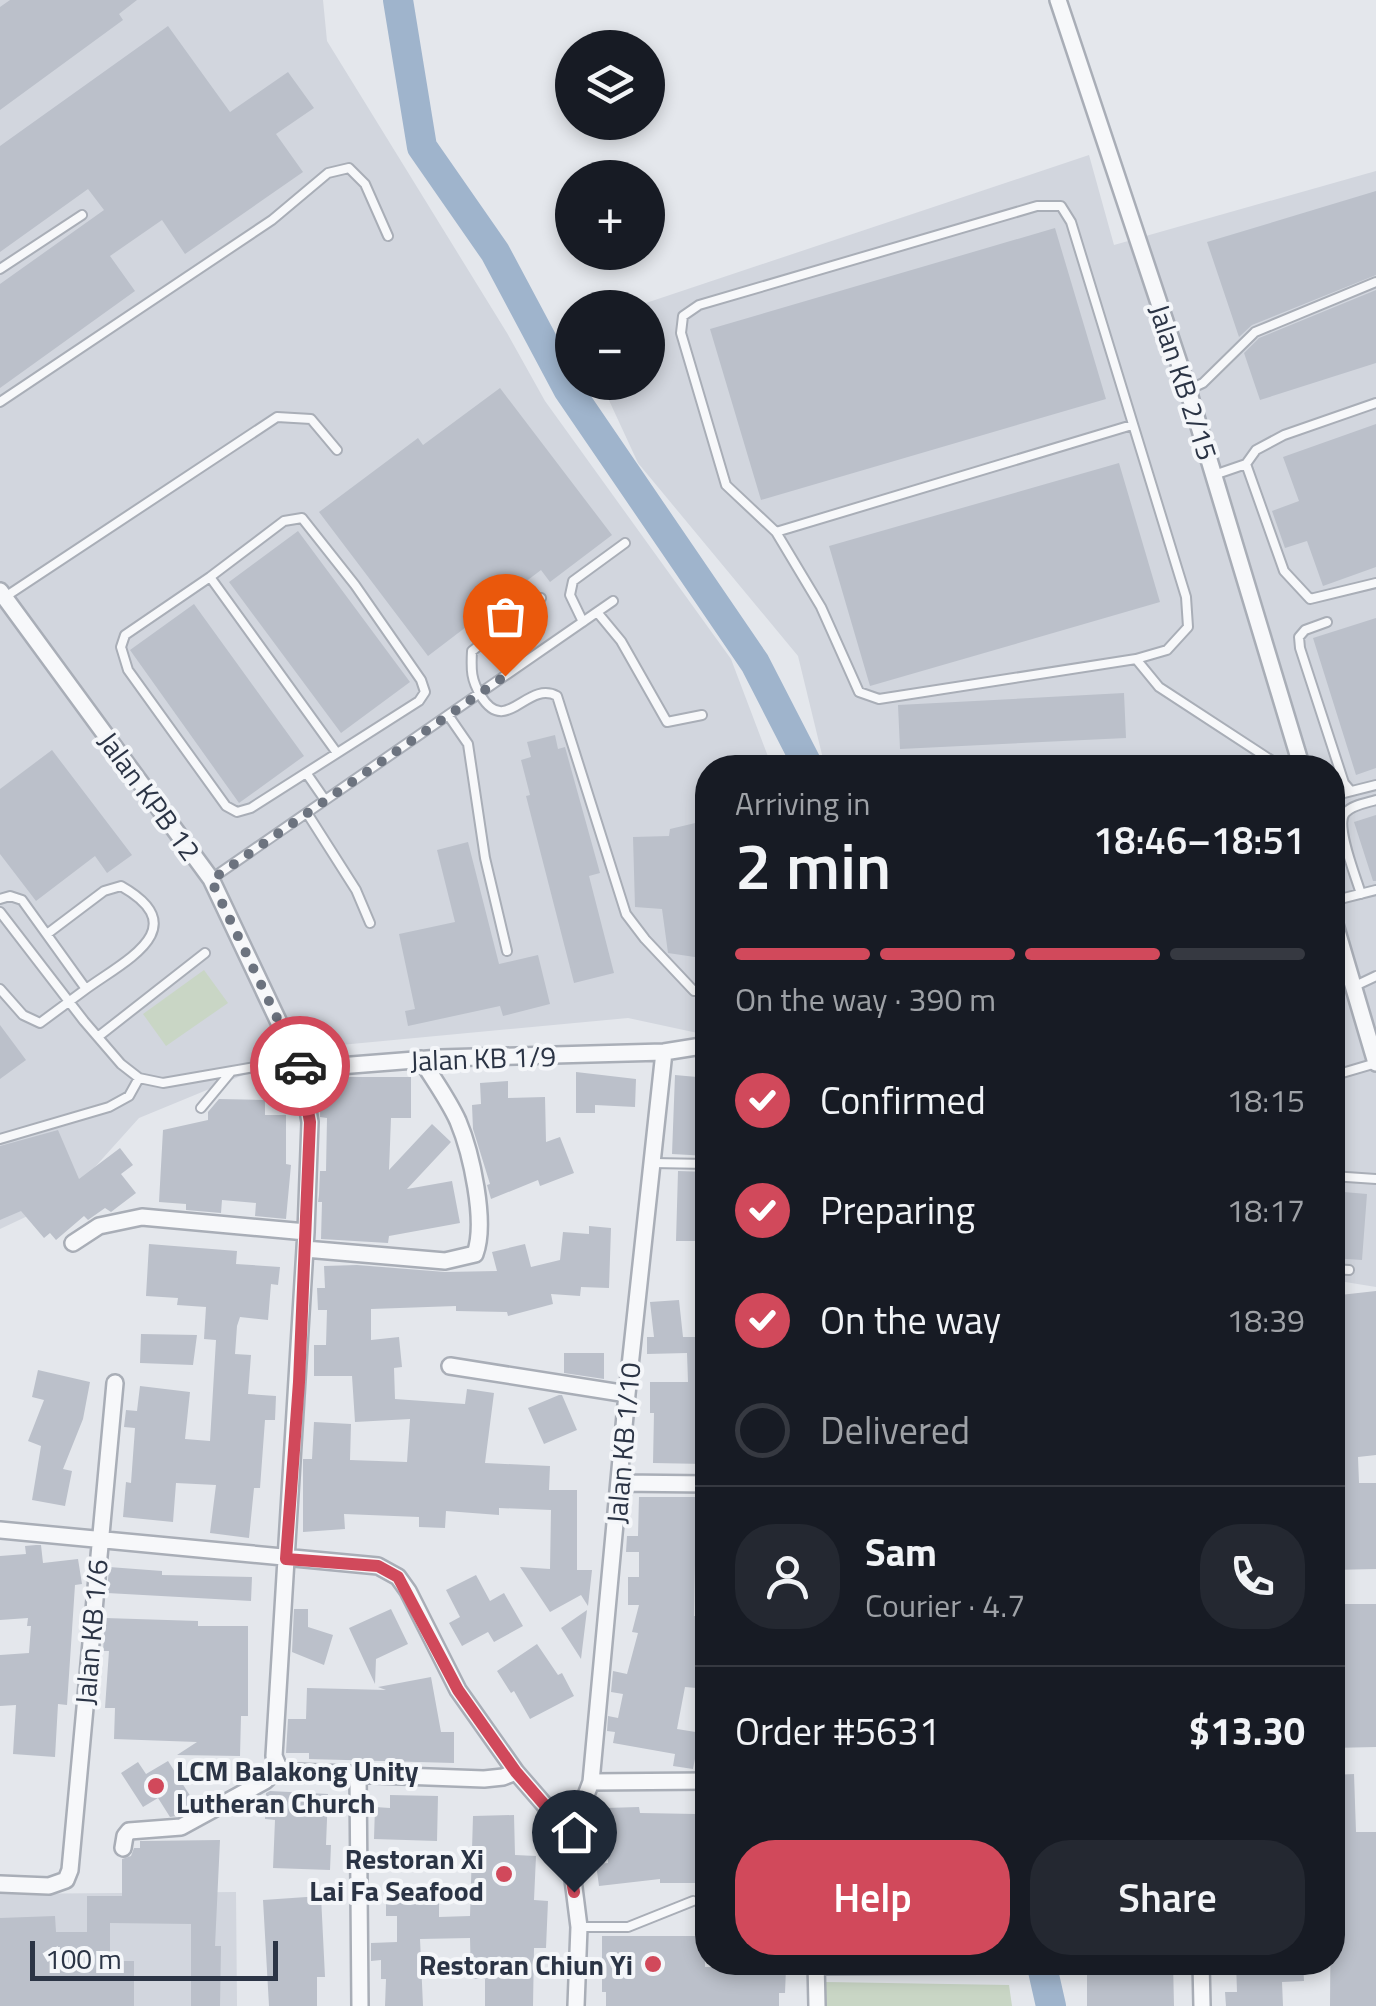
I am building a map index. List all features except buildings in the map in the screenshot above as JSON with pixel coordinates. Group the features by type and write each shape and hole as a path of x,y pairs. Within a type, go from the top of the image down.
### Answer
{"street":[{"name":"Jalan KB 2/15","path":"1058,0 1188,390 1298,755"},
{"name":"Jalan KPB 12","path":"2,594 211,880 300,1064 310,1122 306,1240 276,1762"},
{"path":"1345,973 1370,1011 1376,1063"},
{"name":"Jalan KB 1/9","path":"300,1064 664,1052 695,1047"},
{"name":"Jalan KB 1/10","path":"562,1825 581,1808 591,1782 664,1052"},
{"path":"72,1243 99,1226 142,1217 445,1261 475,1254 479,1225 466,1144 456,1118 421,1059"},
{"path":"450,1366 627,1394"},
{"name":"Jalan KB 1/6","path":"0,1884 49,1886 66,1880 70,1870 115,1382"},
{"path":"620,1483 695,1484"},
{"path":"0,1530 378,1566 398,1577 458,1690 516,1772 562,1825 570,1856 578,1927 576,2006"},
{"path":"123,1848 130,1831 181,1827 265,1781 276,1762 292,1772 484,1779 516,1772"},
{"path":"358,1774 360,2006"},
{"path":"591,1782 695,1781"},
{"path":"816,1975 817,2006"},
{"path":"1201,1975 1202,2006"}],"lane":[{"path":"0,402 272,220 328,173 349,168 364,184 388,236"},
{"path":"1037,206 1060,206 1071,222 1186,596 1188,627 1167,650 1136,659 879,699 859,692 822,607 776,532 726,485 680,333 683,316 699,305 1037,206"},
{"path":"0,268 82,215"},
{"path":"1188,390 1203,384 1255,332 1376,282"},
{"path":"1214,475 1246,464 1256,450 1284,435 1376,403"},
{"path":"2,594 277,418 311,419 337,450"},
{"path":"776,532 1132,425"},
{"path":"1246,464 1284,571 1310,599 1376,583"},
{"path":"302,518 355,584 422,680 426,692 419,702 338,753 251,808 237,812 226,806 128,670 121,647 125,635 284,520 302,518"},
{"path":"583,622 570,595 573,581 625,543"},
{"path":"210,577 338,753"},
{"path":"541,598 472,651 470,677 488,708 498,712 509,711 538,694 548,692 557,696 626,914 695,991"},
{"path":"211,880 613,601"},
{"path":"597,612 621,641 666,722 702,714"},
{"path":"1328,622 1305,630 1299,637 1335,755"},
{"path":"1136,659 1159,687 1264,755"},
{"path":"448,715 468,744 485,858 506,951"},
{"path":"307,774 325,800"},
{"path":"1345,783 1350,790"},
{"path":"1345,792 1376,785"},
{"path":"1345,813 1348,808 1376,800"},
{"path":"307,813 356,890 370,924"},
{"path":"1345,839 1361,894"},
{"path":"0,988 23,1015 40,1023 148,944 154,933 153,918 137,895 121,886 104,891 47,934"},
{"path":"1345,898 1376,890"},
{"path":"0,899 10,896 22,900 86,989"},
{"path":"0,912 69,1002 121,1064 139,1078 129,1096 109,1106 0,1139"},
{"path":"99,1036 205,954"},
{"path":"1354,986 1376,976"},
{"path":"1345,1072 1376,1063"},
{"name":"Jalan KB 1/9","path":"139,1078 163,1083 300,1064"},
{"path":"201,1108 230,1073"},
{"path":"653,1163 695,1164"},
{"path":"1345,1177 1376,1179"},
{"path":"578,1927 628,1927 693,1900"}],"shaded area":[{"path":"0,0 323,0 327,41 545,401 731,659 767,755 695,755 695,1032 628,1018 309,1048 139,1118 68,1197 0,1229"},
{"path":"1089,155 1114,245 1376,171 1376,1287 1345,1282 1345,755 822,755 798,656 638,463 609,400 665,400 665,297"},
{"path":"236,1892 237,2006 0,2006 0,1894"}],"green space":[{"path":"204,970 228,1003 166,1046 143,1014"},
{"path":"826,1982 1009,1985 1012,2006 826,2006"}],"waterway":[{"path":"398,0 422,147 495,252 568,389 755,663 802,755"},
{"path":"1044,1975 1051,2006"}],"way so far":[{"path":"300,1066 211,880 505,676"}],"place":[{"name":"LCM Balakong Unity Lutheran Church","path":"156,1786"},
{"name":"Restoran Xi Lai Fa Seafood","path":"504,1874"},
{"name":"Restoran Chiun Yi","path":"653,1964"}],"route":[{"path":"300,1066 310,1122 299,1382 286,1559 378,1566 398,1577 458,1690 516,1772 562,1825 574,1892"}]}
